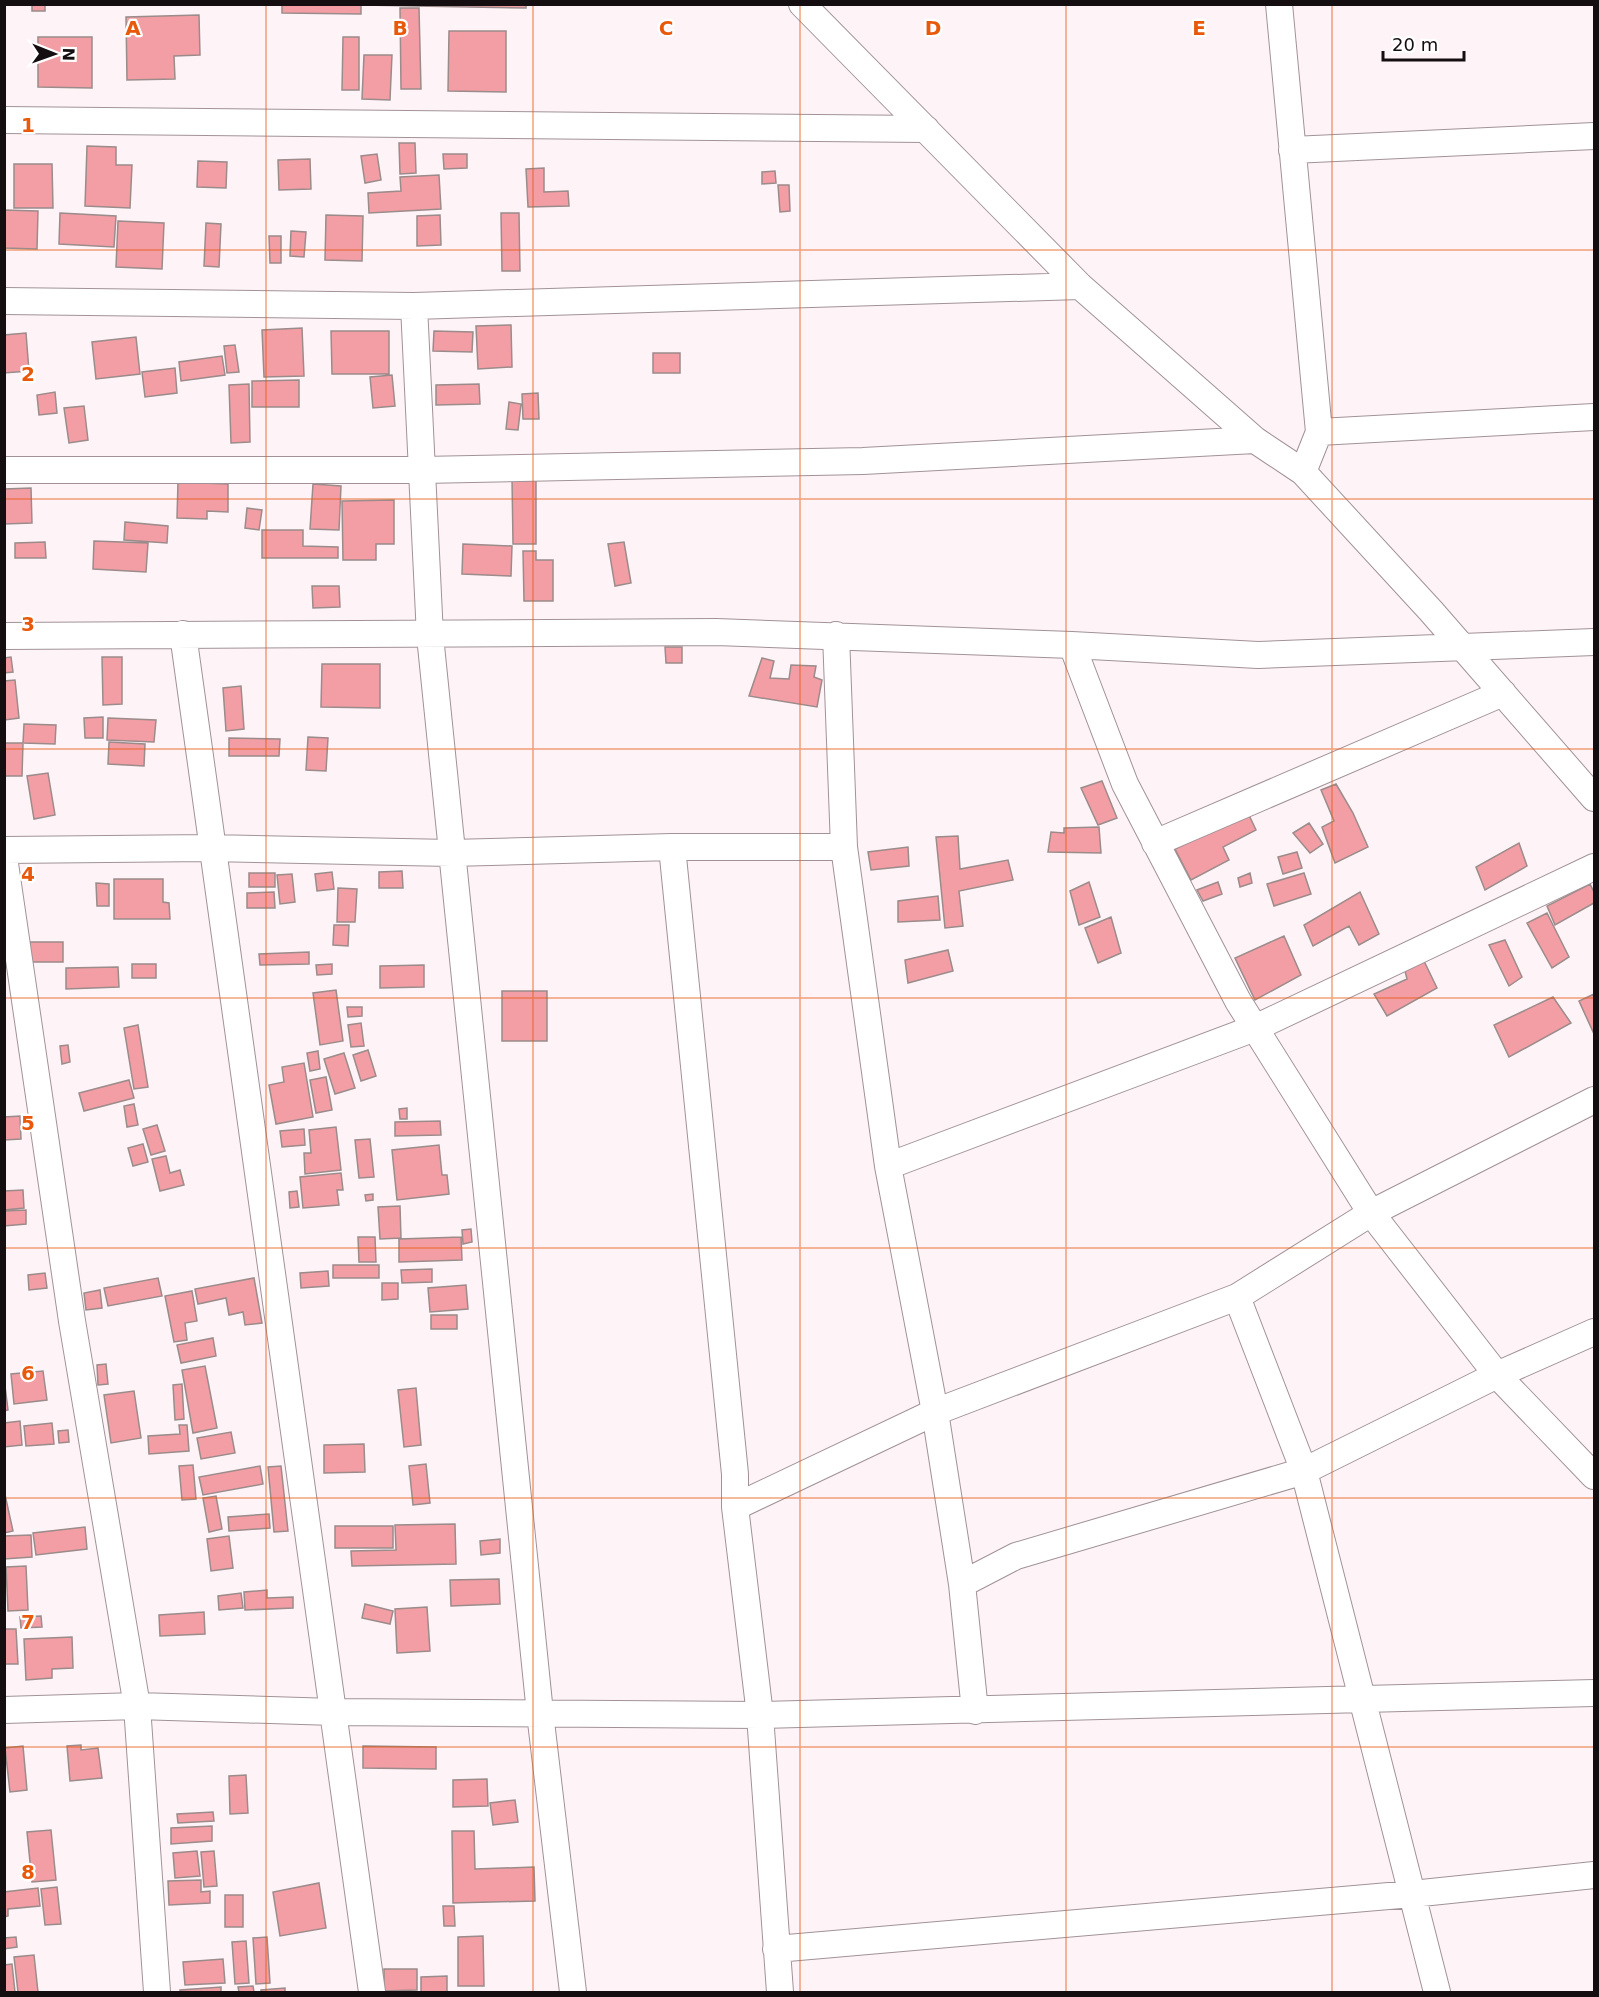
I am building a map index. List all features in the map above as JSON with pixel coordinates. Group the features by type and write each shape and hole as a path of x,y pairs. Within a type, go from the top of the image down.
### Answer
{"street":[{"path":"802,4 1080,286 1255,440 1304,472 1464,648 1594,798"},
{"path":"1279,4 1318,432 1304,472"},
{"path":"4,120 926,129"},
{"path":"1292,150 1594,136"},
{"path":"4,301 414,306 1080,286"},
{"path":"414,306 430,636 540,1713 573,1992"},
{"path":"1318,432 1594,417"},
{"path":"4,470 422,470 863,461 1255,440"},
{"path":"4,636 183,634 430,636 716,632 1072,645 1258,655 1594,642"},
{"path":"183,634 210,848 372,1992"},
{"path":"836,635 844,847 888,1166 935,1412 962,1584 975,1711"},
{"path":"1072,645 1125,784 1238,1001 1371,1213 1497,1375 1594,1476"},
{"path":"1155,843 1503,693"},
{"path":"4,850 210,848 451,852 672,847 844,847"},
{"path":"672,847 735,1474 735,1507 760,1716 780,1992"},
{"path":"4,857 72,1321 136,1706 157,1992"},
{"path":"888,1166 1255,1028 1594,867"},
{"path":"735,1507 935,1412 1237,1297 1371,1213 1594,1100"},
{"path":"1237,1297 1304,1471 1360,1700 1437,1992"},
{"path":"962,1584 1016,1556 1304,1471 1497,1375 1594,1332"},
{"path":"4,1710 136,1706 334,1712 760,1716 1594,1693"},
{"path":"776,1949 1412,1894 1594,1875"}],"building":[{"path":"32,4 45,4 45,11 32,11"},
{"path":"282,4 526,4 526,8 361,5 361,14 282,13"},
{"path":"400,8 419,8 421,89 401,89"},
{"path":"199,15 200,55 174,56 175,79 127,80 126,17"},
{"path":"449,31 506,31 506,92 448,91"},
{"path":"38,37 92,37 92,88 38,87"},
{"path":"343,37 359,37 359,90 342,90"},
{"path":"364,55 392,55 390,100 362,99"},
{"path":"399,143 415,143 416,173 400,174"},
{"path":"87,146 116,147 116,165 132,165 130,208 85,206"},
{"path":"377,154 381,180 365,183 361,156"},
{"path":"443,154 467,154 467,168 444,169"},
{"path":"310,159 311,189 279,190 278,160"},
{"path":"198,161 227,162 226,188 197,187"},
{"path":"14,164 52,164 53,208 14,208"},
{"path":"544,168 544,192 568,191 569,206 528,207 526,169"},
{"path":"775,171 776,183 762,184 762,172"},
{"path":"439,175 441,209 369,213 368,193 401,191 400,177"},
{"path":"778,185 789,185 790,211 780,212"},
{"path":"4,210 38,211 37,249 4,248"},
{"path":"60,213 116,216 114,247 59,244"},
{"path":"501,213 519,213 520,271 502,271"},
{"path":"326,215 363,216 362,261 325,260"},
{"path":"440,215 441,245 417,246 417,216"},
{"path":"118,221 164,223 162,269 116,267"},
{"path":"206,223 221,224 219,267 204,266"},
{"path":"291,231 306,232 304,257 290,256"},
{"path":"269,236 281,236 281,263 270,263"},
{"path":"511,325 512,367 478,369 476,326"},
{"path":"302,328 304,376 264,377 262,330"},
{"path":"331,331 389,331 389,374 332,374"},
{"path":"434,331 473,332 472,352 433,351"},
{"path":"26,333 29,371 4,373 4,335"},
{"path":"136,337 140,374 96,379 92,342"},
{"path":"235,345 239,372 227,373 224,346"},
{"path":"653,353 680,353 680,373 653,373"},
{"path":"222,356 225,375 181,381 179,362"},
{"path":"175,368 177,393 145,397 142,372"},
{"path":"392,375 395,406 373,408 370,377"},
{"path":"299,380 299,407 252,407 252,381"},
{"path":"249,384 250,442 231,443 229,385"},
{"path":"479,384 480,404 436,405 436,385"},
{"path":"55,392 57,413 39,415 37,395"},
{"path":"538,393 539,419 523,419 522,394"},
{"path":"509,402 521,404 518,430 506,429"},
{"path":"84,406 88,440 69,443 64,408"},
{"path":"536,478 536,544 513,544 512,479"},
{"path":"178,482 228,484 228,512 207,511 207,519 177,518"},
{"path":"313,484 341,486 339,530 310,529"},
{"path":"31,488 32,523 4,524 4,489"},
{"path":"394,500 394,544 376,544 376,560 343,560 342,501"},
{"path":"247,508 262,510 259,530 245,528"},
{"path":"125,522 168,526 167,543 124,540"},
{"path":"262,530 303,530 303,546 338,547 338,558 262,558"},
{"path":"94,541 148,543 146,572 93,569"},
{"path":"45,542 46,558 15,558 15,543"},
{"path":"624,542 631,583 615,586 608,544"},
{"path":"463,544 512,546 511,576 462,574"},
{"path":"523,551 536,551 536,560 553,560 553,601 524,601"},
{"path":"312,586 339,586 340,607 313,608"},
{"path":"665,647 682,647 682,663 666,663"},
{"path":"11,657 13,672 4,673 4,658"},
{"path":"102,657 122,657 122,704 103,705"},
{"path":"762,658 774,661 770,678 789,679 791,665 816,666 814,677 822,680 817,707 749,696"},
{"path":"322,664 380,664 380,708 321,707"},
{"path":"15,680 19,718 5,720 4,681"},
{"path":"241,686 244,729 226,731 223,688"},
{"path":"103,717 103,738 85,738 84,718"},
{"path":"108,718 156,720 154,742 107,740"},
{"path":"24,724 56,725 55,744 23,743"},
{"path":"308,737 328,738 326,771 306,770"},
{"path":"229,738 280,739 279,756 229,756"},
{"path":"109,742 145,744 144,766 108,764"},
{"path":"4,743 23,743 22,776 4,776"},
{"path":"48,773 55,815 34,819 27,776"},
{"path":"1102,781 1117,818 1098,825 1081,788"},
{"path":"1336,784 1353,813 1368,847 1335,863 1322,827 1334,821 1321,790"},
{"path":"1248,813 1256,830 1223,847 1229,860 1191,880 1175,849"},
{"path":"1309,823 1323,844 1310,853 1293,833"},
{"path":"1099,827 1101,853 1048,852 1051,832 1064,833 1064,828"},
{"path":"958,836 960,869 1008,860 1013,880 959,891 963,926 945,928 936,837"},
{"path":"1519,843 1527,866 1485,890 1476,867"},
{"path":"908,847 909,866 871,870 868,852"},
{"path":"1297,852 1302,868 1283,874 1278,857"},
{"path":"402,871 403,888 379,888 379,872"},
{"path":"332,872 334,889 317,891 315,874"},
{"path":"249,873 275,873 275,887 249,887"},
{"path":"1250,873 1252,883 1240,887 1238,878"},
{"path":"1304,873 1311,894 1274,906 1267,884"},
{"path":"292,874 295,902 280,904 277,875"},
{"path":"114,879 163,879 163,902 169,903 170,919 114,919"},
{"path":"1089,882 1100,917 1079,925 1070,891"},
{"path":"1218,882 1222,894 1203,901 1197,890"},
{"path":"96,883 109,884 109,906 97,906"},
{"path":"1590,884 1594,892 1594,903 1555,925 1547,906"},
{"path":"338,888 357,889 355,922 337,922"},
{"path":"274,892 275,908 247,908 247,893"},
{"path":"1360,892 1379,934 1359,945 1349,926 1313,946 1304,925"},
{"path":"938,896 940,920 898,922 898,901"},
{"path":"1547,913 1569,957 1552,968 1527,923"},
{"path":"1111,917 1121,953 1098,963 1085,928"},
{"path":"334,925 349,925 348,946 333,945"},
{"path":"1284,936 1301,975 1255,1000 1235,958"},
{"path":"1505,940 1522,977 1509,986 1489,945"},
{"path":"30,942 63,942 63,962 30,962"},
{"path":"948,950 953,971 908,983 905,960"},
{"path":"309,952 309,964 260,965 259,954"},
{"path":"1424,961 1437,988 1387,1016 1374,994 1407,979 1405,971"},
{"path":"132,964 156,964 156,978 132,978"},
{"path":"332,964 332,974 317,975 316,965"},
{"path":"424,965 424,987 380,988 380,966"},
{"path":"118,967 119,987 66,989 66,968"},
{"path":"336,990 343,1041 320,1045 313,993"},
{"path":"502,991 547,991 547,1041 502,1041"},
{"path":"1594,994 1594,1034 1579,1001"},
{"path":"1553,997 1571,1023 1509,1057 1494,1025"},
{"path":"347,1007 362,1007 362,1016 348,1017"},
{"path":"361,1023 364,1046 351,1047 348,1025"},
{"path":"138,1025 148,1087 134,1089 124,1028"},
{"path":"68,1045 70,1062 62,1064 60,1046"},
{"path":"368,1050 376,1076 361,1081 353,1055"},
{"path":"318,1051 320,1069 310,1071 307,1053"},
{"path":"344,1053 355,1088 335,1094 324,1059"},
{"path":"304,1063 313,1117 276,1124 269,1085 284,1082 282,1067"},
{"path":"326,1077 332,1110 316,1113 310,1080"},
{"path":"129,1080 134,1098 84,1111 79,1093"},
{"path":"134,1104 138,1125 127,1127 124,1106"},
{"path":"407,1108 407,1119 400,1119 399,1109"},
{"path":"20,1116 21,1139 4,1140 4,1117"},
{"path":"440,1121 441,1135 395,1136 395,1122"},
{"path":"157,1125 165,1151 151,1155 143,1129"},
{"path":"336,1127 341,1170 305,1174 304,1153 311,1153 309,1130"},
{"path":"304,1129 305,1145 282,1147 280,1131"},
{"path":"370,1139 374,1177 359,1178 355,1140"},
{"path":"143,1144 148,1162 133,1166 128,1148"},
{"path":"439,1145 442,1175 447,1175 449,1194 397,1200 392,1150"},
{"path":"166,1156 170,1173 180,1170 184,1185 160,1191 152,1159"},
{"path":"341,1173 343,1190 337,1190 339,1205 303,1208 300,1177"},
{"path":"23,1190 24,1208 4,1210 4,1191"},
{"path":"297,1191 299,1207 290,1208 289,1192"},
{"path":"373,1194 373,1200 366,1201 365,1195"},
{"path":"400,1206 401,1238 380,1239 378,1207"},
{"path":"26,1210 26,1224 4,1226 4,1211"},
{"path":"471,1229 472,1242 463,1244 462,1230"},
{"path":"358,1237 375,1237 376,1262 359,1262"},
{"path":"461,1237 462,1260 399,1262 399,1239"},
{"path":"333,1265 379,1265 379,1278 333,1278"},
{"path":"432,1269 432,1282 402,1283 401,1270"},
{"path":"328,1271 329,1286 301,1288 300,1273"},
{"path":"45,1273 47,1288 29,1290 28,1275"},
{"path":"158,1278 162,1296 108,1306 104,1288"},
{"path":"254,1278 262,1323 245,1325 243,1312 229,1315 226,1298 198,1304 195,1289"},
{"path":"382,1283 398,1283 398,1299 382,1300"},
{"path":"466,1285 468,1309 430,1312 428,1288"},
{"path":"100,1290 102,1308 86,1310 84,1293"},
{"path":"192,1291 197,1321 185,1323 187,1340 174,1342 165,1296"},
{"path":"431,1315 457,1315 457,1329 431,1329"},
{"path":"431,1315 457,1315 457,1329 431,1329"},
{"path":"213,1338 216,1356 181,1363 177,1345"},
{"path":"106,1364 108,1384 98,1385 97,1365"},
{"path":"205,1366 217,1428 193,1433 182,1370"},
{"path":"43,1371 47,1400 14,1404 11,1374"},
{"path":"4,1378 8,1410 4,1411"},
{"path":"182,1384 184,1419 175,1420 173,1385"},
{"path":"416,1388 421,1445 404,1447 398,1390"},
{"path":"416,1388 421,1445 404,1447 398,1390"},
{"path":"134,1391 141,1438 111,1443 104,1395"},
{"path":"20,1421 22,1445 4,1447 4,1423"},
{"path":"52,1423 54,1444 26,1446 24,1426"},
{"path":"179,1425 187,1425 189,1451 149,1454 148,1436 180,1434"},
{"path":"68,1430 69,1442 59,1443 58,1431"},
{"path":"231,1432 235,1453 201,1459 197,1438"},
{"path":"364,1444 365,1472 324,1473 324,1445"},
{"path":"364,1444 365,1472 324,1473 324,1445"},
{"path":"426,1464 430,1503 413,1505 409,1466"},
{"path":"426,1464 430,1503 413,1505 409,1466"},
{"path":"193,1465 196,1499 182,1500 179,1466"},
{"path":"260,1466 263,1484 203,1495 199,1477"},
{"path":"281,1466 288,1531 274,1532 268,1467"},
{"path":"4,1490 13,1531 4,1533"},
{"path":"216,1496 222,1529 209,1532 203,1498"},
{"path":"269,1514 270,1528 229,1531 228,1517"},
{"path":"455,1524 456,1564 352,1566 351,1551 396,1550 395,1525"},
{"path":"455,1524 456,1564 352,1566 351,1551 396,1550 395,1525"},
{"path":"335,1526 393,1526 393,1548 335,1548"},
{"path":"335,1526 393,1526 393,1548 335,1548"},
{"path":"85,1527 87,1549 36,1555 33,1533"},
{"path":"31,1535 32,1557 4,1559 4,1536"},
{"path":"229,1536 233,1568 211,1571 207,1539"},
{"path":"500,1539 500,1553 481,1555 480,1541"},
{"path":"500,1539 500,1553 481,1555 480,1541"},
{"path":"26,1566 28,1610 8,1611 6,1567"},
{"path":"499,1579 500,1604 451,1606 450,1580"},
{"path":"499,1579 500,1604 451,1606 450,1580"},
{"path":"267,1590 267,1598 293,1597 293,1608 245,1610 244,1592"},
{"path":"241,1593 243,1608 219,1610 218,1596"},
{"path":"365,1604 393,1611 390,1624 362,1618"},
{"path":"365,1604 393,1611 390,1624 362,1618"},
{"path":"427,1607 430,1651 397,1653 395,1609"},
{"path":"427,1607 430,1651 397,1653 395,1609"},
{"path":"204,1612 205,1634 160,1636 159,1615"},
{"path":"41,1616 42,1627 21,1628 20,1617"},
{"path":"4,1629 16,1629 18,1664 4,1664"},
{"path":"72,1637 73,1668 52,1669 52,1678 26,1680 24,1639"},
{"path":"81,1745 81,1750 98,1748 102,1778 70,1781 67,1746"},
{"path":"23,1746 27,1790 10,1792 5,1748"},
{"path":"363,1746 436,1747 436,1769 363,1768"},
{"path":"363,1746 436,1747 436,1769 363,1768"},
{"path":"246,1775 248,1813 230,1814 229,1776"},
{"path":"487,1779 488,1806 453,1807 453,1780"},
{"path":"487,1779 488,1806 453,1807 453,1780"},
{"path":"515,1800 518,1822 493,1825 490,1803"},
{"path":"515,1800 518,1822 493,1825 490,1803"},
{"path":"213,1812 214,1821 178,1823 177,1814"},
{"path":"212,1826 212,1841 171,1844 171,1828"},
{"path":"51,1830 56,1880 32,1882 27,1832"},
{"path":"452,1831 474,1831 475,1869 534,1867 535,1901 453,1903"},
{"path":"452,1831 474,1831 475,1869 534,1867 535,1901 453,1903"},
{"path":"197,1851 200,1876 175,1878 173,1853"},
{"path":"214,1851 217,1886 204,1887 201,1852"},
{"path":"201,1880 201,1892 210,1891 210,1903 169,1905 168,1881"},
{"path":"319,1883 326,1928 280,1936 273,1892"},
{"path":"319,1883 326,1928 280,1936 273,1892"},
{"path":"57,1887 61,1924 45,1925 41,1889"},
{"path":"38,1888 40,1906 8,1909 8,1916 4,1917 4,1892"},
{"path":"225,1895 243,1895 243,1927 225,1927"},
{"path":"443,1906 454,1906 455,1926 444,1926"},
{"path":"443,1906 454,1906 455,1926 444,1926"},
{"path":"483,1936 484,1986 458,1986 458,1937"},
{"path":"483,1936 484,1986 458,1986 458,1937"},
{"path":"16,1937 17,1947 4,1949 4,1938"},
{"path":"267,1937 270,1983 256,1984 253,1938"},
{"path":"246,1941 249,1983 235,1984 232,1942"},
{"path":"34,1955 38,1992 18,1992 14,1957"},
{"path":"223,1959 225,1983 185,1985 183,1962"},
{"path":"12,1964 15,1992 4,1992 4,1965"},
{"path":"384,1969 417,1969 417,1990 384,1991"},
{"path":"384,1969 417,1969 417,1990 384,1991"},
{"path":"447,1976 447,1992 421,1992 421,1977"},
{"path":"447,1976 447,1992 421,1992 421,1977"},
{"path":"253,1986 254,1992 239,1992 238,1987"},
{"path":"221,1987 221,1992 180,1992 180,1990"},
{"path":"285,1988 285,1992 261,1992 261,1990"}]}
